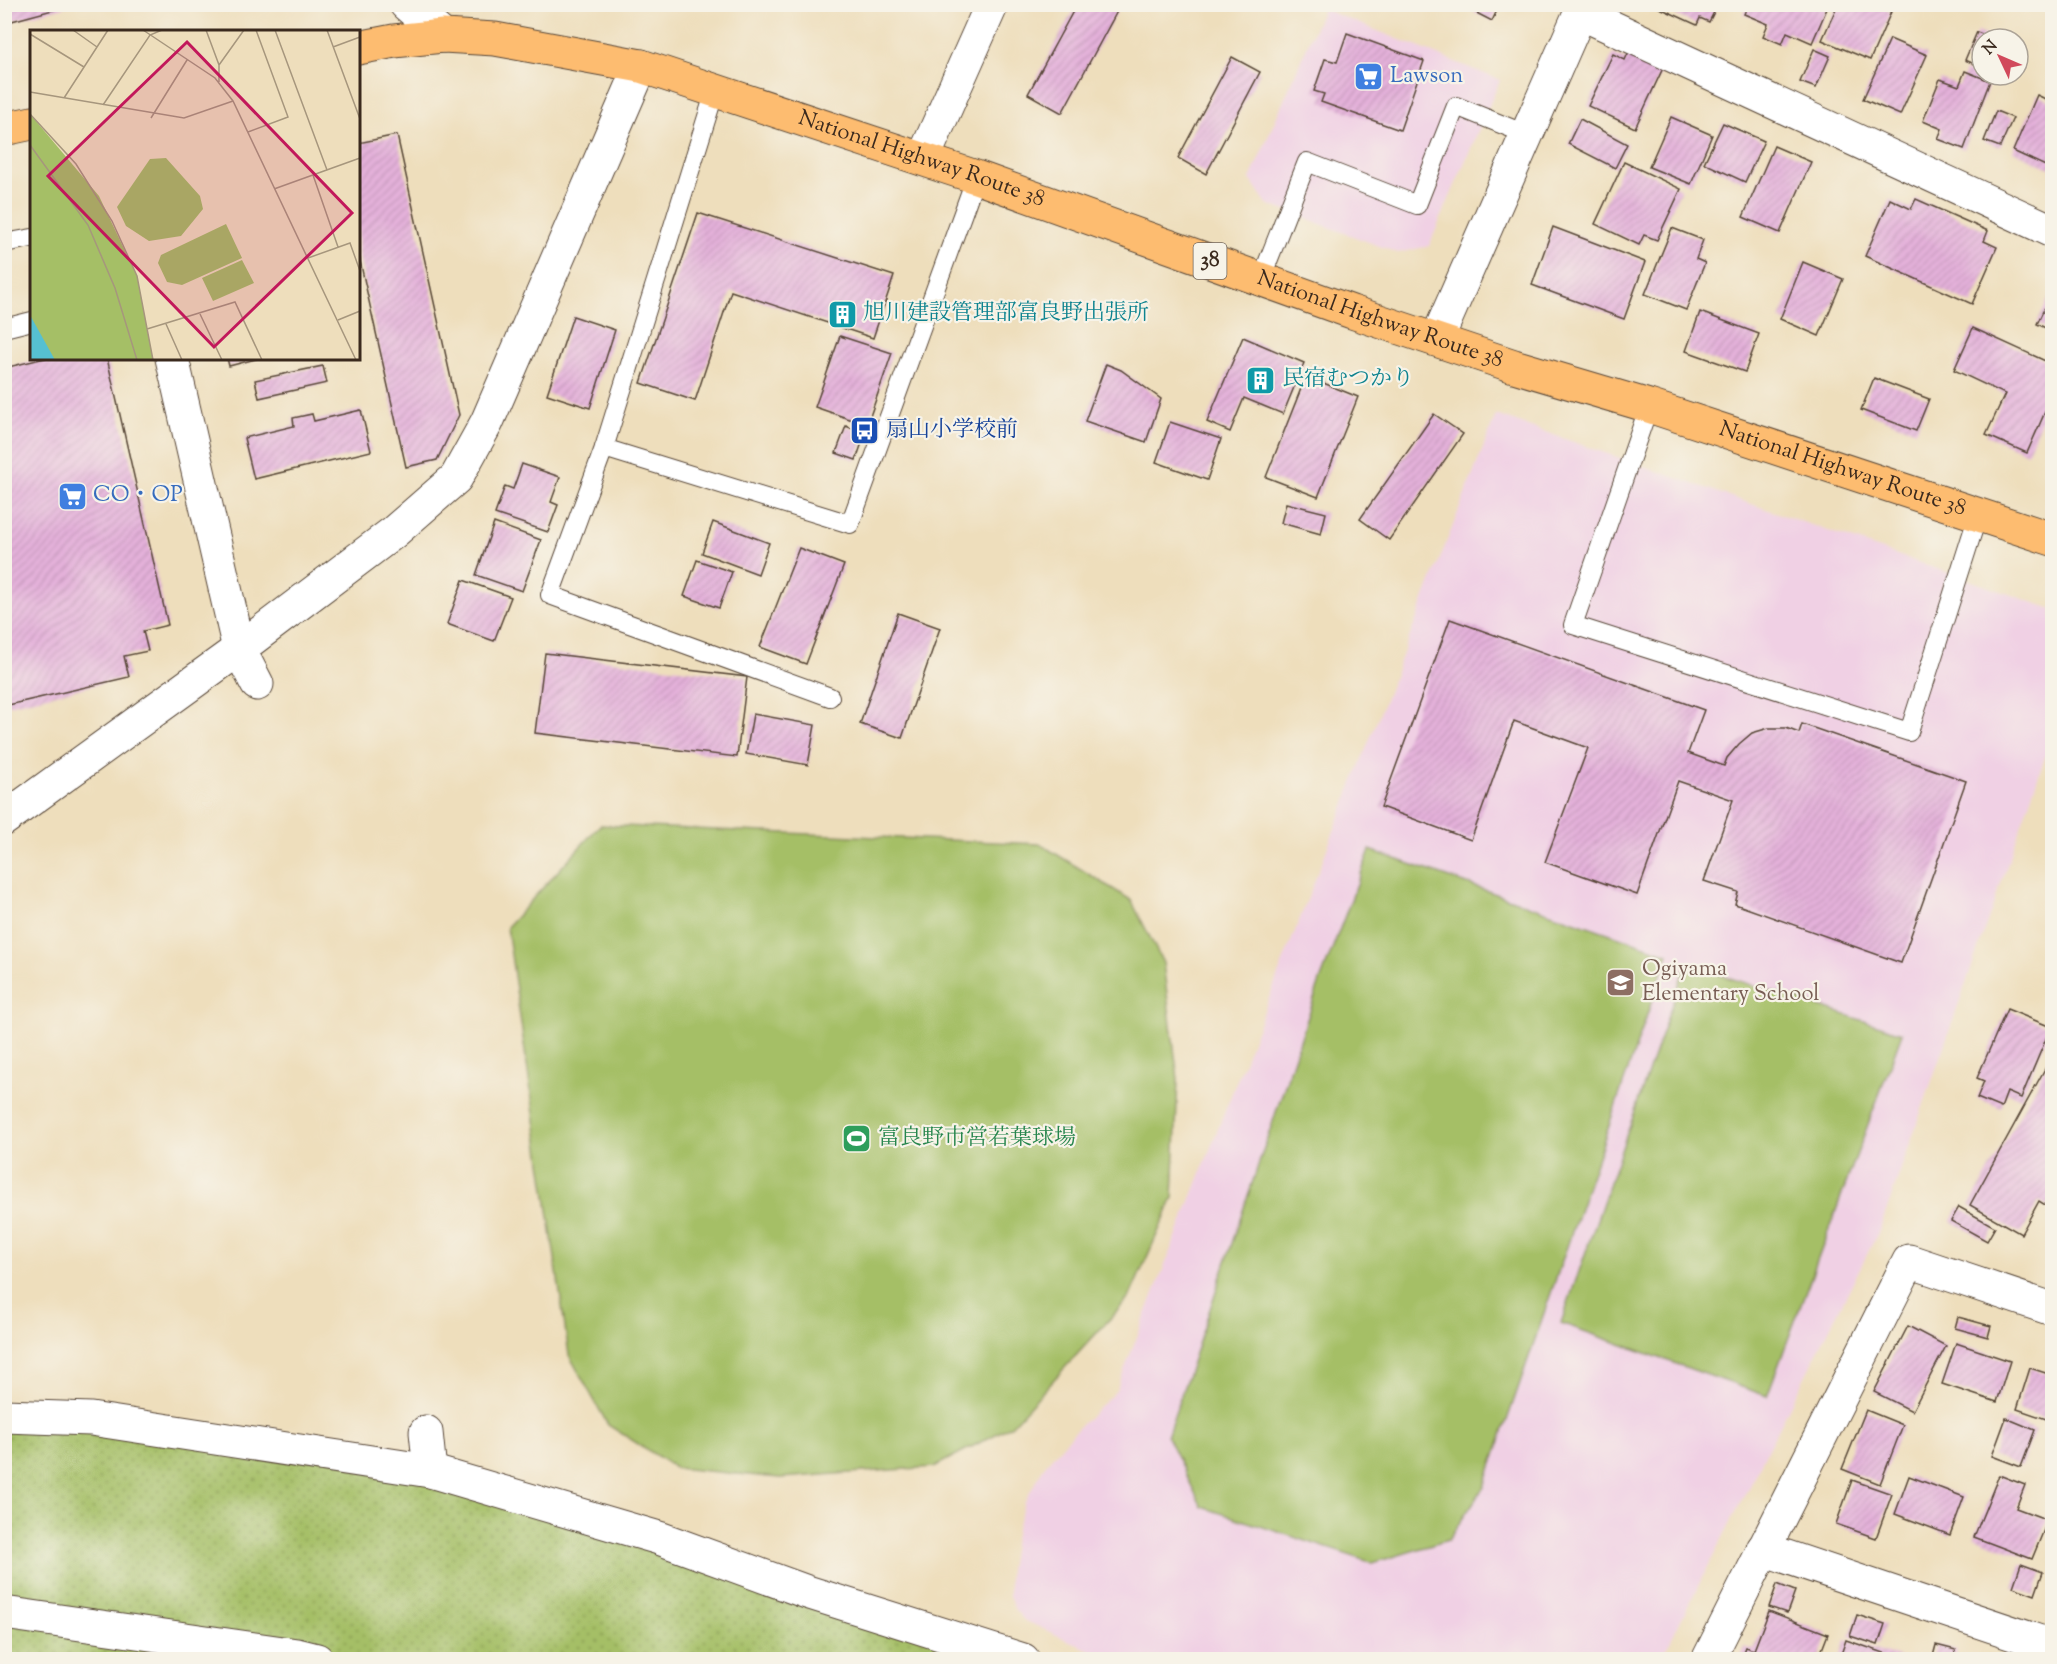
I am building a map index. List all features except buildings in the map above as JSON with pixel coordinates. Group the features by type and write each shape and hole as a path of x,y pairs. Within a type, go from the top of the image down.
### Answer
{"highway":[{"name":"National Highway Route 38","path":"360,48 394,41 443,36 495,39 641,66 976,177 1352,312 1514,366 1649,406 2052,539"},
{"path":"4,129 30,123"}],"street":[{"path":"406,4 443,36"},
{"path":"923,159 992,4"},
{"path":"1437,339 1583,9 2052,231"},
{"path":"4,819 239,649 394,532 456,478 487,422 641,66"},
{"path":"172,360 239,649 257,684"},
{"path":"1708,1659 1909,1261 2052,1309"},
{"path":"4,1416 91,1419 430,1471 659,1539 807,1592 1023,1659"},
{"path":"426,1432 430,1471"},
{"path":"1763,1549 2052,1646"},
{"path":"4,1613 317,1659"}],"lane":[{"path":"715,91 604,448 550,595 830,697"},
{"path":"1261,279 1307,162 1417,205 1456,106 1528,135"},
{"path":"604,448 850,524 976,177"},
{"path":"4,243 30,238"},
{"path":"4,328 30,322"},
{"path":"1649,406 1573,625 1909,732 1978,514"}],"shaded area":[{"path":"1323,9 1500,80 1429,246 1398,253 1267,204 1250,179"},
{"name":"Ogiyama Elementary School","path":"1496,415 2052,609 2052,737 1880,1229 1661,1659 1109,1659 1024,1620 1015,1610 1009,1596 1009,1571 1014,1538 1024,1503 1045,1465 1116,1391"}],"green space":[{"name":"富良野市営若葉球場","path":"600,825 1040,844 1131,900 1163,963 1178,1079 1173,1198 1129,1298 1011,1426 934,1467 780,1478 676,1468 608,1425 569,1355 507,927"},
{"path":"1370,850 1668,954 1484,1487 1448,1540 1373,1563 1202,1507 1167,1437 1320,981"},
{"path":"1686,964 1902,1033 1767,1396 1561,1323"},
{"path":"5,1416 430,1471 1023,1660 5,1660"}],"place":[{"name":"Lawson","path":"1369,77"},
{"name":"旭川建設管理部富良野出張所","path":"842,314"},
{"name":"民宿むつかり","path":"1261,380"},
{"name":"扇山小学校前","path":"865,431"},
{"name":"CO・OP","path":"72,496"},
{"name":"Ogiyama Elementary School","path":"1621,983"},
{"name":"富良野市営若葉球場","path":"857,1139"}]}
